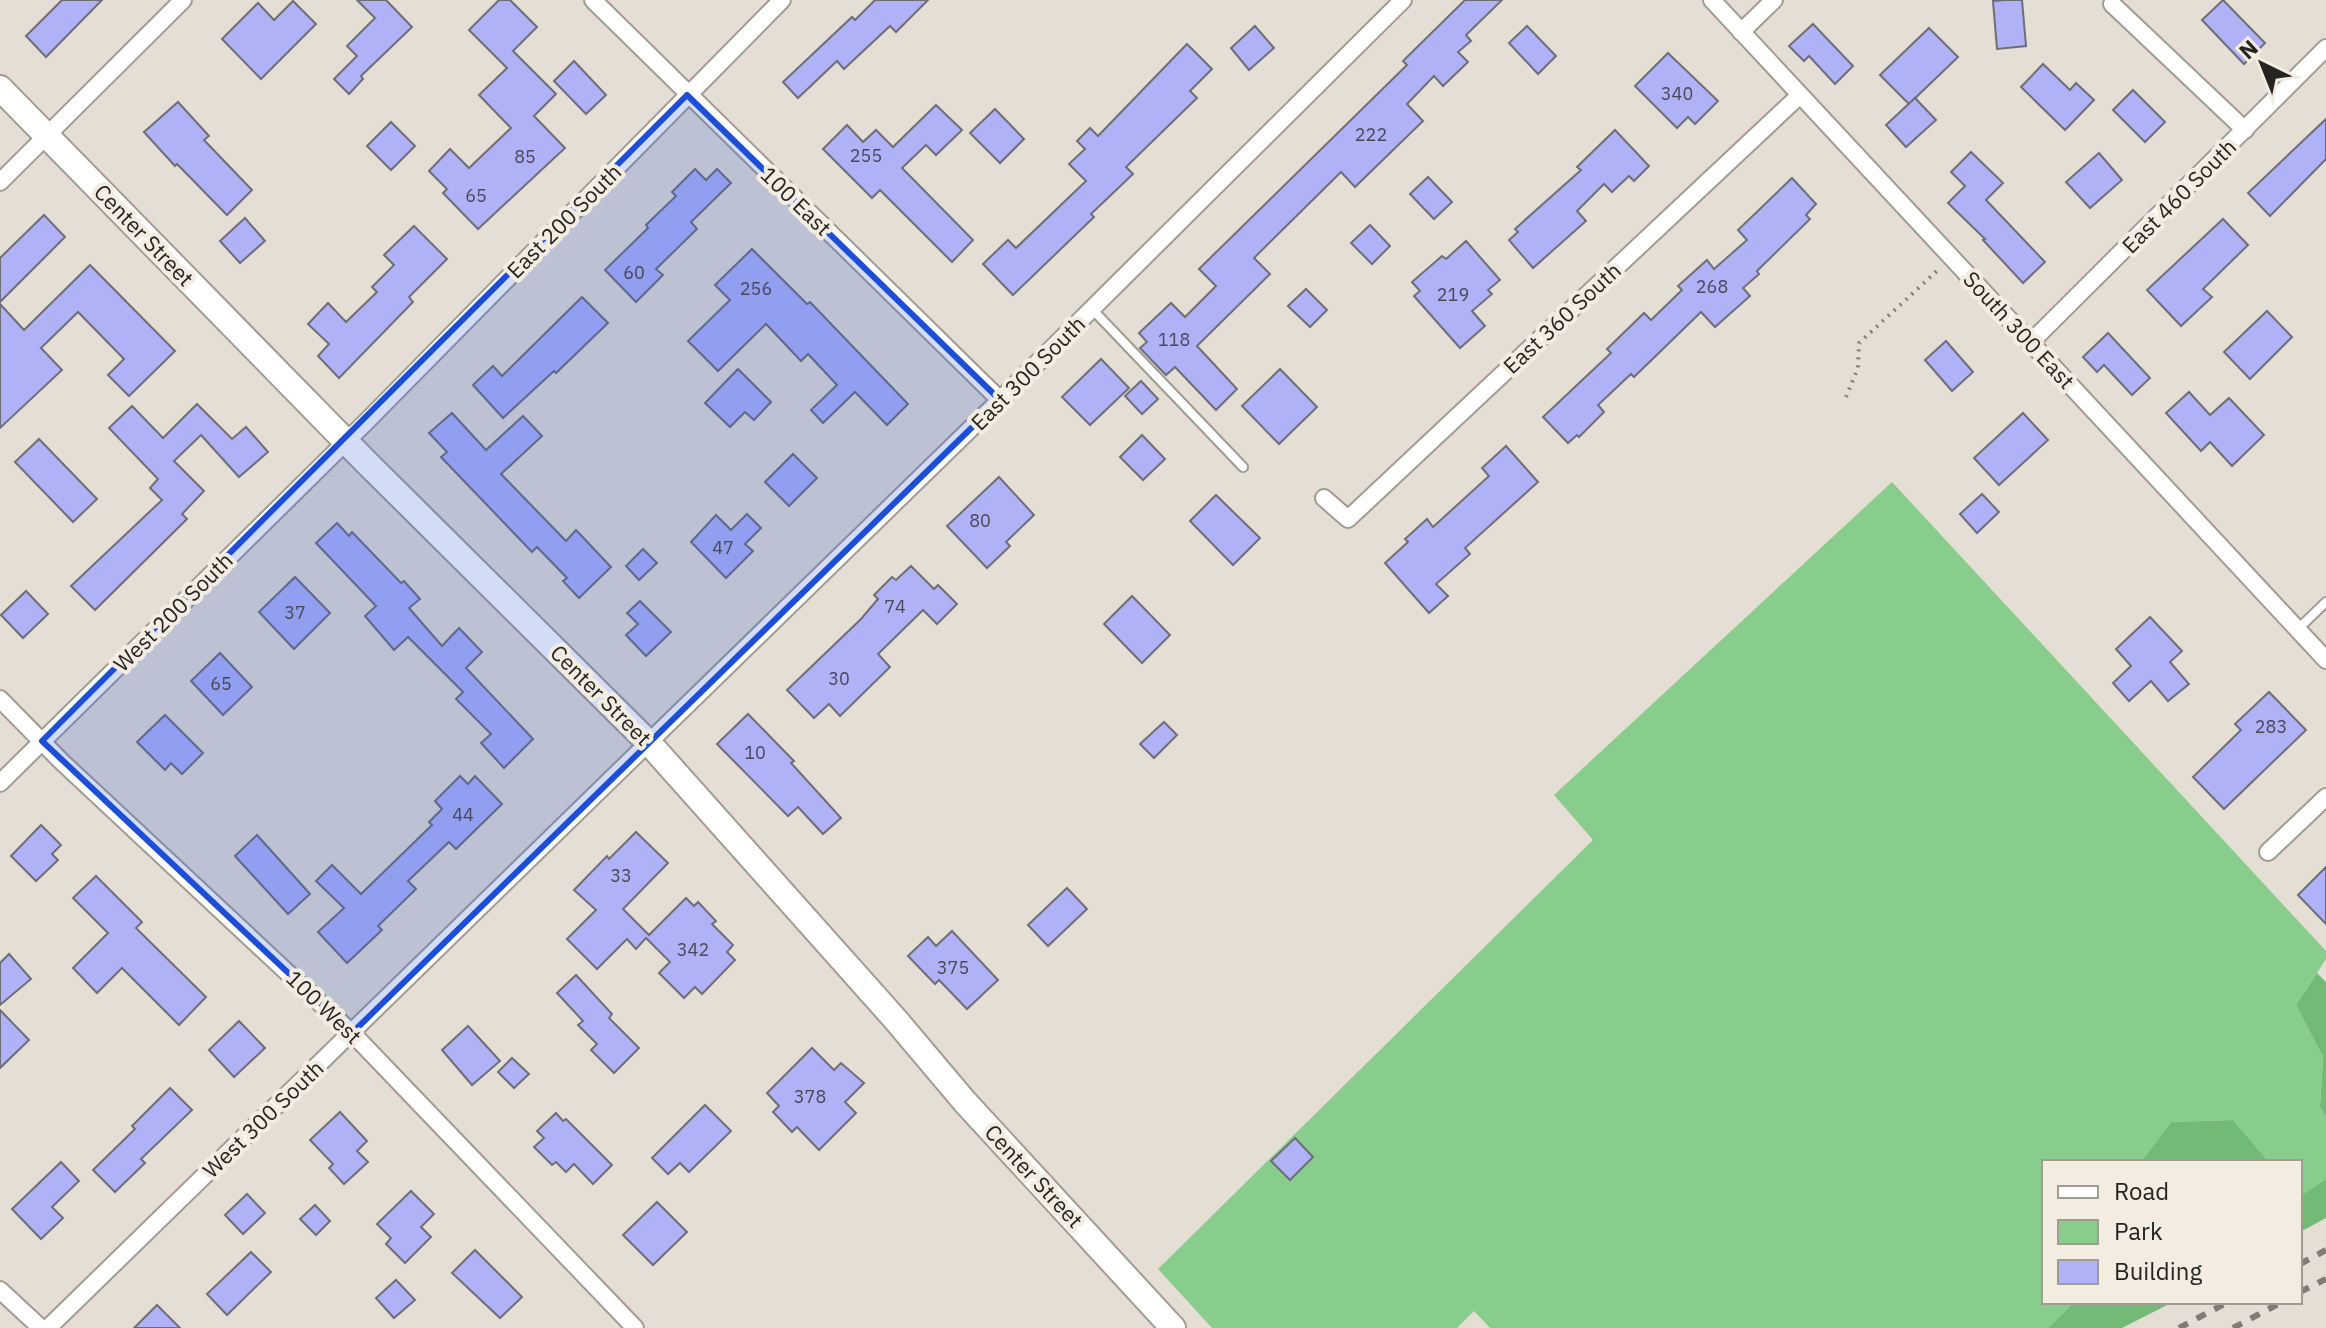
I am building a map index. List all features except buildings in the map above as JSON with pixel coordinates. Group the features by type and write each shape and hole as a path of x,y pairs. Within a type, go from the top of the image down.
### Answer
{"street":[{"path":"0,182 183,0"},
{"name":"100 East","path":"593,0 1000,400"},
{"name":"East 200 South","path":"346,441 782,0"},
{"name":"East 300 South","path":"649,743 1403,0"},
{"name":"South 300 East","path":"1712,0 2326,660"},
{"path":"1741,32 1774,0"},
{"path":"2112,4 2245,130"},
{"name":"East 460 South","path":"2030,343 2326,48"},
{"name":"Center Street","path":"0,88 346,441 649,743 885,1007 965,1102 1173,1328"},
{"name":"East 360 South","path":"1324,498 1348,519 1800,95"},
{"name":"West 200 South","path":"0,783 346,441"},
{"name":"100 West","path":"0,699 352,1033 635,1328"},
{"name":"West 300 South","path":"48,1328 649,743"},
{"path":"2268,852 2326,797"},
{"path":"0,1290 41,1328"}],"lane":[{"path":"1092,309 1243,467"},
{"path":"2297,630 2326,602"}],"path":[{"path":"1846,397 1858,368 1859,343 1951,258"}],"highlighted area":[{"path":"687,95 1000,400 352,1033 42,741"}],"green space":[{"path":"1892,482 2326,951 2326,959 2296,1005 2323,1057 2320,1105 2326,1117 2326,1179 2302,1195 2302,1160 2267,1160 2233,1120 2171,1122 2142,1160 2042,1160 2042,1304 2072,1304 2048,1328 1490,1328 1474,1311 1457,1328 1212,1328 1158,1269 1593,840 1554,795"},
{"path":"2317,973 2326,982 2326,1117 2320,1106 2323,1057 2296,1005"},
{"path":"2233,1120 2267,1160 2142,1160 2171,1122"},
{"path":"2326,1179 2326,1218 2302,1231 2302,1195"},
{"path":"2072,1304 2169,1304 2122,1328 2048,1328"}],"railway":[{"path":"2302,1263 2326,1250"},
{"path":"2302,1291 2326,1279"},
{"path":"2179,1328 2224,1304"},
{"path":"2233,1328 2278,1304"}]}
